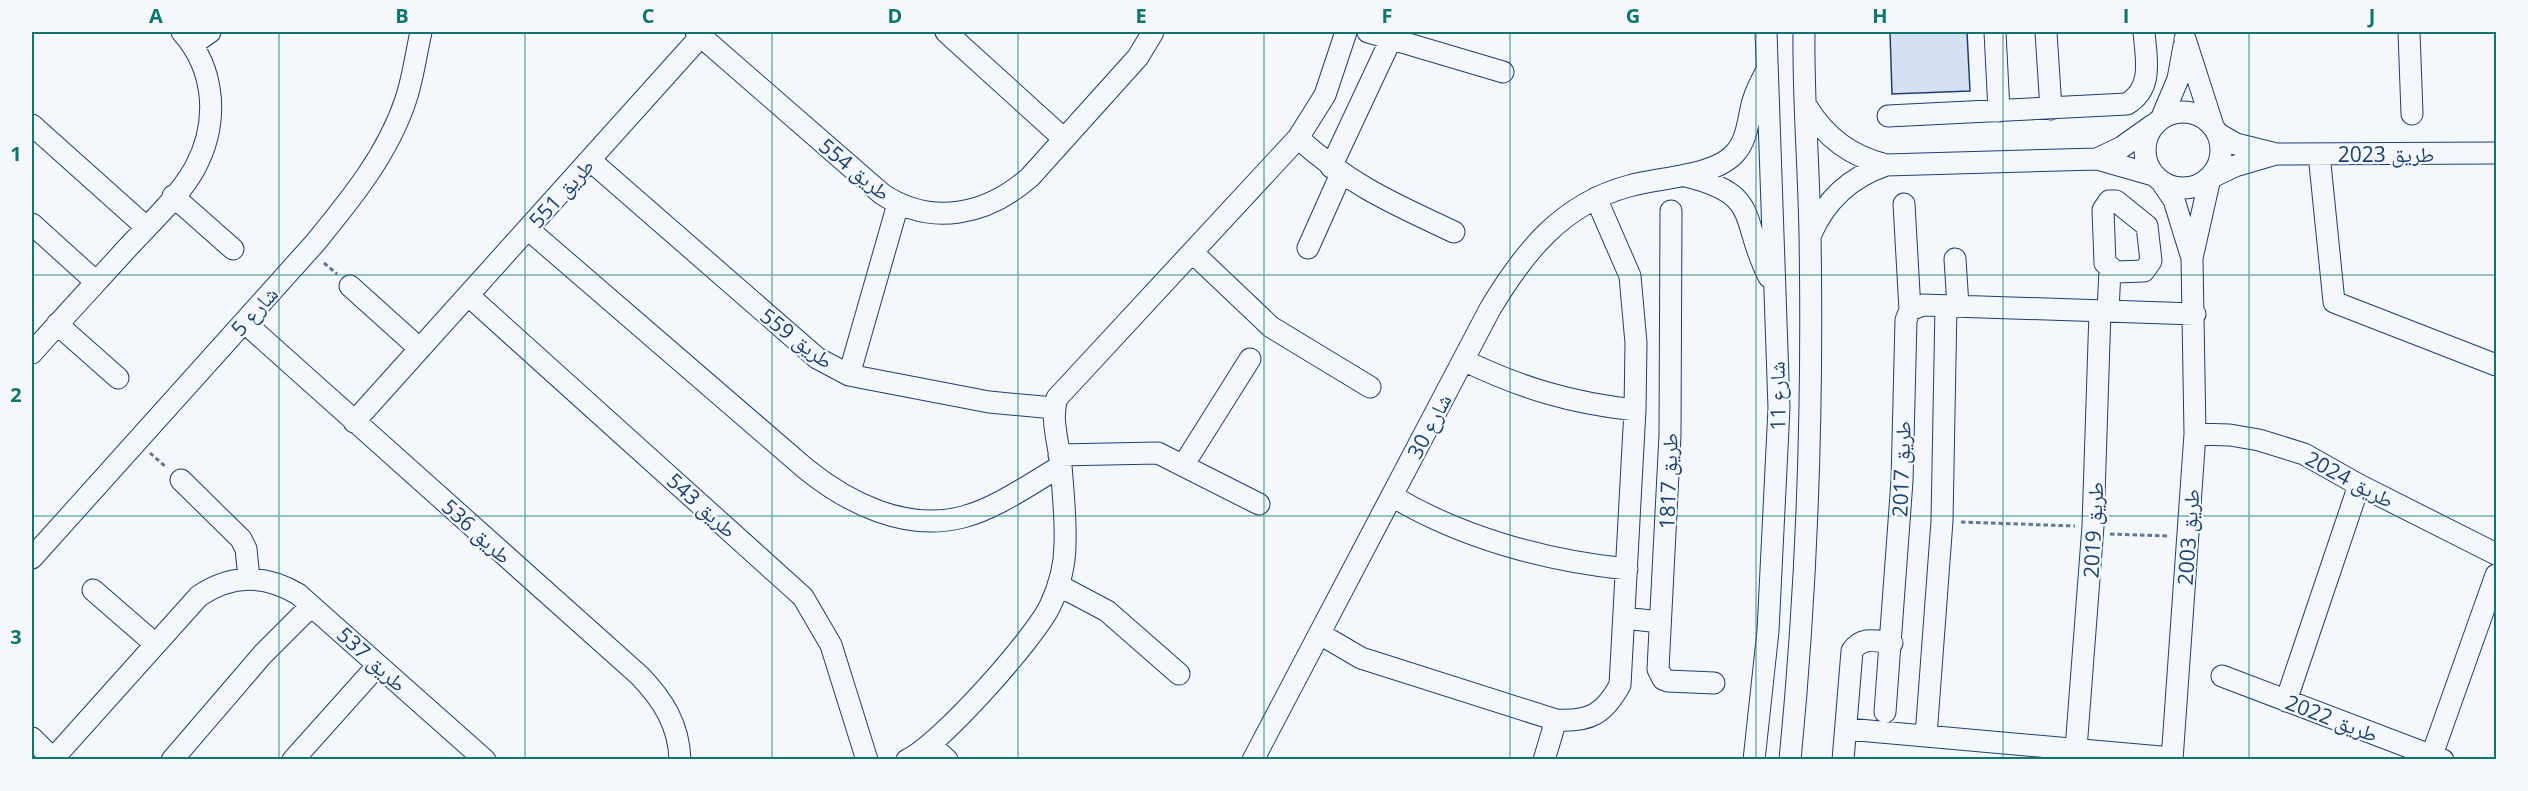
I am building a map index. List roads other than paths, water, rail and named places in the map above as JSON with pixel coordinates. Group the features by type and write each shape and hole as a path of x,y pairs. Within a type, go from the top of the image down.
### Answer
{"street":[{"name":"شارع 5","path":"32,558 309,250 356,194 382,151 406,99 421,32"},
{"path":"946,32 1064,139"},
{"name":"طريق 554","path":"699,34 866,182 897,204 943,213 968,212 993,204 1021,185 1137,57 1153,32"},
{"path":"907,759 930,745 1023,644 1050,606 1058,585 1065,544 1054,408 1062,392 1298,138 1325,95 1346,32"},
{"path":"1368,32 1503,72"},
{"name":"شارع 11","path":"1754,759 1768,631 1779,408 1766,32"},
{"name":"شارع 11","path":"1790,759 1800,642 1810,410 1810,237 1804,32"},
{"path":"1995,32 1999,111"},
{"path":"2046,32 2051,109"},
{"path":"1888,116 2119,106 2134,100 2144,87 2146,79 2144,32"},
{"path":"2409,32 2412,114"},
{"name":"طريق 551","path":"354,422 529,230 699,34"},
{"path":"2185,35 2178,79 2158,121 2146,137 2144,150 2146,163 2158,179 2181,220 2192,258"},
{"path":"2185,35 2215,129 2221,157 2210,178 2192,258"},
{"path":"32,353 195,169 211,119 211,93 195,36"},
{"path":"1308,249 1336,171 1391,39"},
{"name":"شارع 30","path":"1252,759 1463,360 1515,268 1538,240 1565,217 1596,198 1628,186 1682,176 1720,165 1736,153 1745,135 1753,102 1766,72"},
{"path":"1807,107 1824,130 1840,145 1858,156 1886,165 2097,159 2183,189 2194,187 2210,178"},
{"path":"2097,159 2122,147 2158,121 2175,112 2188,112 2201,116 2215,129"},
{"path":"32,125 146,227"},
{"name":"طريق 2023","path":"2215,129 2236,144 2276,154 2496,153"},
{"path":"1298,138 1336,171 1378,197 1454,232"},
{"name":"طريق 2023","path":"2210,178 2235,166 2276,154"},
{"path":"2319,154 2334,302 2496,366"},
{"name":"طريق 559","path":"591,160 796,343 817,358 849,375 989,402 1054,408"},
{"path":"1810,237 1816,222 1836,195 1860,176 1886,165"},
{"name":"شارع 30","path":"1682,176 1720,186 1736,197 1747,215 1756,248 1773,285"},
{"path":"173,196 233,249"},
{"name":"طريق 1817","path":"1320,634 1361,658 1556,720 1576,721 1595,715 1611,702 1620,685 1635,410 1636,343 1630,276 1596,198"},
{"path":"849,375 897,204"},
{"name":"طريق 2017","path":"1885,712 1892,643 1902,481 1906,320 1917,308 1904,204"},
{"name":"طريق 1817","path":"1671,211 1669,458 1658,669 1663,679 1714,683"},
{"path":"32,224 96,282"},
{"path":"529,230 806,469 832,490 862,506 895,516 917,519 962,517 1000,501 1060,461 1158,453 1260,504"},
{"path":"1193,253 1271,327 1370,387"},
{"name":"طريق 2003","path":"2172,759 2195,434 2195,314 2192,258"},
{"path":"1926,736 1942,521 1955,259"},
{"name":"طريق 2019","path":"2076,749 2093,530 2104,311 2110,270"},
{"path":"350,286 420,349"},
{"name":"طريق 543","path":"469,297 803,597 831,645 867,759"},
{"path":"1917,308 1952,306 2195,314"},
{"name":"طريق 536","path":"244,322 640,676 659,696 672,720 680,759"},
{"path":"57,324 118,378"},
{"path":"1636,343 1671,340"},
{"path":"1184,464 1250,359"},
{"name":"طريق 1817","path":"1463,360 1503,379 1546,394 1590,405 1635,410"},
{"name":"طريق 2024","path":"2195,434 2230,435 2259,440 2304,454 2359,485 2496,554"},
{"path":"181,480 241,539 246,549 249,578"},
{"path":"2286,700 2359,485"},
{"path":"1392,496 1416,510 1467,532 1557,558 1627,569"},
{"path":"2438,757 2496,575"},
{"name":"طريق 537","path":"32,738 53,759 154,643 199,596 214,586 249,578 283,585 312,606 485,759"},
{"path":"1058,585 1107,611 1179,674"},
{"path":"93,590 154,643"},
{"path":"172,759 263,654 312,606"},
{"path":"1624,618 1660,622"},
{"path":"1844,759 1852,651 1857,644 1865,640 1892,643"},
{"path":"293,759 378,665"},
{"name":"طريق 2022","path":"2222,676 2438,757"},
{"path":"1544,759 1556,720"},
{"path":"1846,729 1926,736 1994,751 2076,749 2172,759"},
{"path":"930,745 947,759"}]}
